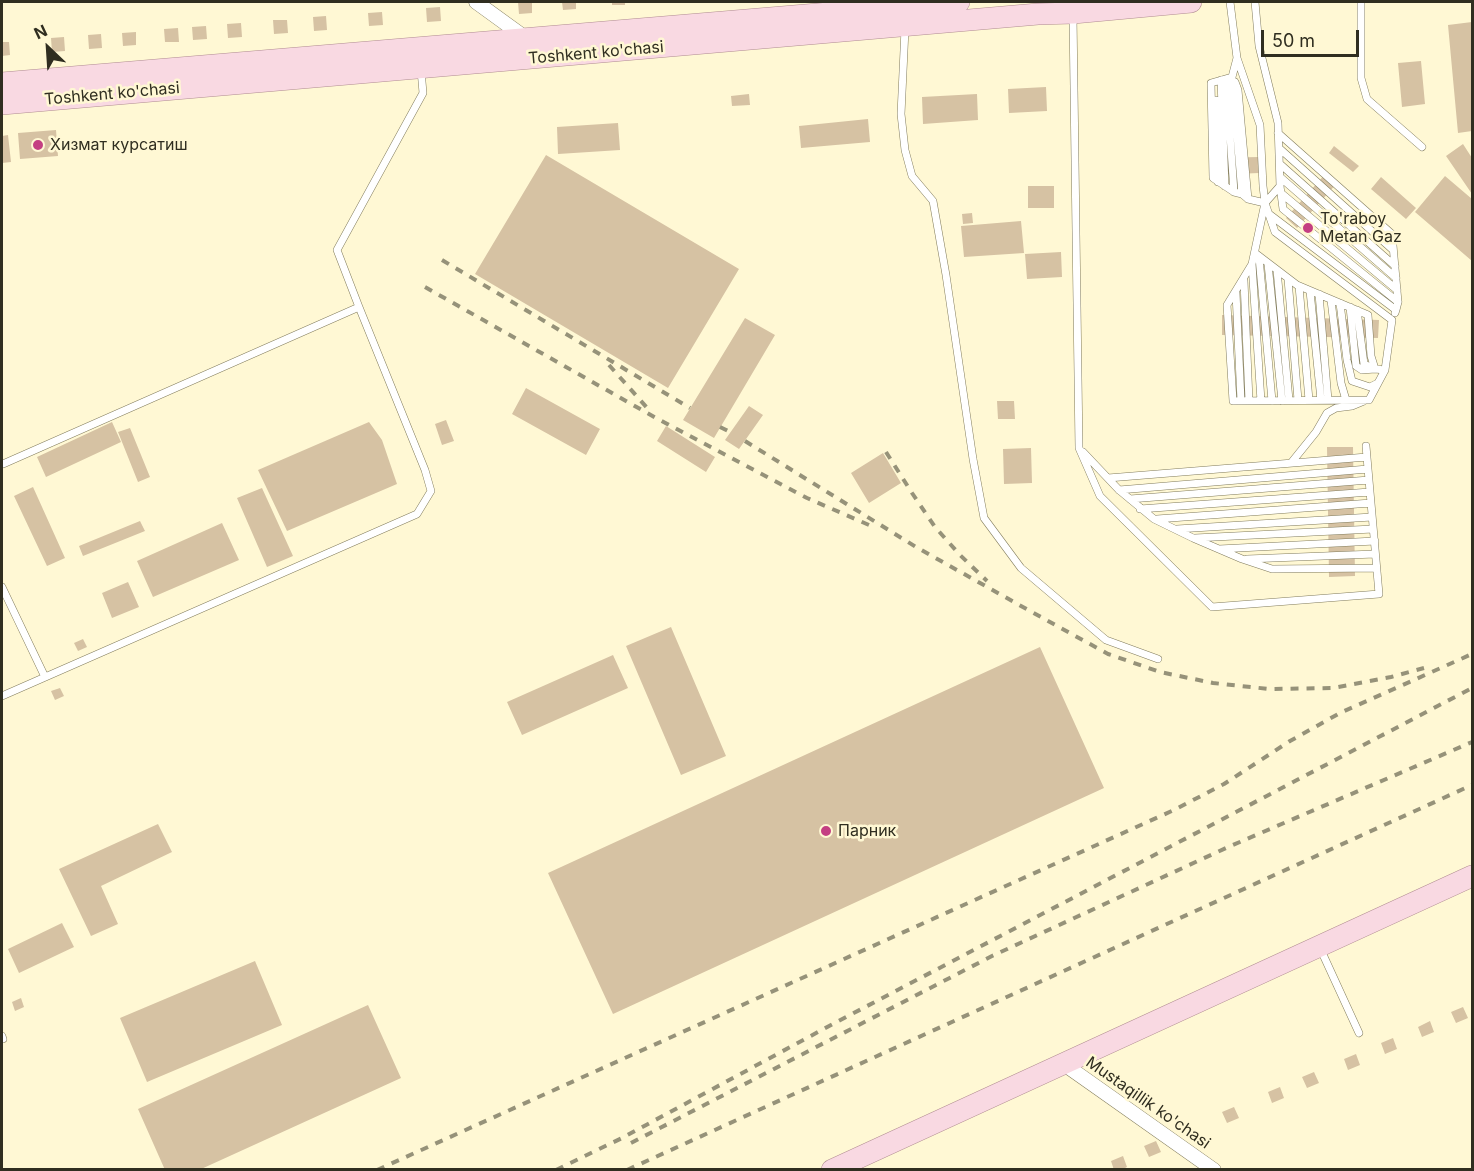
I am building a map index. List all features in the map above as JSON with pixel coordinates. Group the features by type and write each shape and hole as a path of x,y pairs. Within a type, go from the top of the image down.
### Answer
{"main road":[{"name":"Toshkent ko'chasi","path":"2,83 959,2"},
{"name":"Toshkent ko'chasi","path":"2,104 905,26 1034,8 1073,13 1191,2"},
{"path":"832,1170 1473,876"}],"street":[{"path":"476,2 528,39"},
{"name":"Mustaqillik ko'chasi","path":"1064,1064 1214,1170"}],"lane":[{"path":"1230,2 1238,58 1260,125 1265,203 1275,232 1392,320"},
{"path":"1255,2 1259,46 1278,123 1283,209 1397,306"},
{"path":"1361,2 1361,78 1367,99 1422,147"},
{"path":"1073,13 1079,448 1100,496 1212,607 1379,594 1366,446"},
{"path":"905,26 901,114 905,150 912,176 933,201 984,518 1021,568 1106,640 1158,659"},
{"path":"1222,184 1224,79 1238,58"},
{"path":"2,696 417,514 431,490 337,249 423,93 421,68"},
{"path":"1224,79 1211,83 1213,178 1241,195 1265,203"},
{"path":"1224,79 1238,90 1241,195"},
{"path":"1224,79 1241,195"},
{"path":"1278,133 1392,234 1397,290 1397,306 1392,320 1385,370 1369,400 1352,406 1336,408 1327,413 1316,432 1291,463"},
{"path":"1279,148 1393,250"},
{"path":"1280,164 1395,266"},
{"path":"1280,177 1396,278"},
{"path":"1272,401 1257,255 1265,203 1281,189"},
{"path":"1281,189 1397,290"},
{"path":"1269,214 1397,306"},
{"path":"1257,255 1299,286 1368,315 1371,356 1375,369"},
{"path":"1257,255 1227,305 1233,401 1369,400"},
{"path":"1252,264 1261,401"},
{"path":"1268,264 1285,400"},
{"path":"1277,270 1285,400"},
{"path":"1244,279 1245,401"},
{"path":"1288,279 1298,400"},
{"path":"1299,286 1309,400"},
{"path":"1310,291 1324,400"},
{"path":"1319,294 1324,400"},
{"path":"1331,300 1341,382 1346,400"},
{"path":"1340,303 1352,381 1370,387 1378,382"},
{"path":"3,464 359,308"},
{"path":"1353,309 1356,366 1362,370 1385,370"},
{"path":"1079,448 1140,509 1154,519 1217,549 1272,569 1377,568"},
{"path":"1108,478 1367,457"},
{"path":"1119,490 1368,469"},
{"path":"1130,499 1369,480"},
{"path":"1140,509 1370,492"},
{"path":"1154,519 1371,503"},
{"path":"1174,529 1371,517"},
{"path":"1192,538 1373,529"},
{"path":"1217,549 1375,541"},
{"path":"1242,559 1375,554"},
{"path":"2,587 45,677"},
{"path":"1319,946 1359,1033"}],"building":[{"path":"518,2 532,2 532,13 519,14"},
{"path":"562,2 576,2 576,9 563,10"},
{"path":"612,2 625,2 625,5 612,5"},
{"path":"440,7 441,21 427,22 426,8"},
{"path":"382,12 383,25 369,26 368,13"},
{"path":"326,16 327,30 314,31 313,17"},
{"path":"273,20 287,20 288,33 274,34"},
{"path":"1472,22 1472,131 1458,133 1448,25"},
{"path":"241,23 242,37 228,38 227,24"},
{"path":"206,26 207,39 193,40 192,27"},
{"path":"178,28 179,42 165,42 164,29"},
{"path":"136,32 136,45 123,46 122,33"},
{"path":"101,34 102,48 89,49 88,35"},
{"path":"64,37 65,51 52,52 51,38"},
{"path":"2,42 9,42 10,55 2,56"},
{"path":"1421,61 1425,104 1402,107 1398,63"},
{"path":"1046,87 1047,111 1009,113 1008,89"},
{"path":"749,94 750,105 732,106 731,96"},
{"path":"977,94 978,120 923,124 922,97"},
{"path":"868,119 870,142 801,148 799,126"},
{"path":"618,123 620,150 558,154 557,127"},
{"name":"Хизмат курсатиш","path":"56,130 58,156 20,159 18,133"},
{"name":"Хизмат курсатиш","path":"8,135 11,162 2,163 2,136"},
{"path":"1463,144 1472,158 1472,194 1446,156"},
{"path":"1334,146 1359,166 1353,172 1329,153"},
{"path":"546,155 739,269 668,388 475,274"},
{"path":"1259,157 1259,173 1211,175 1210,158"},
{"path":"1327,172 1338,182 1297,228 1286,218"},
{"path":"1445,176 1472,199 1472,261 1415,212"},
{"path":"1381,177 1416,208 1406,219 1371,189"},
{"path":"1028,186 1054,186 1054,208 1028,208"},
{"path":"972,213 973,223 963,224 962,214"},
{"path":"1021,221 1024,253 964,257 961,226"},
{"path":"1061,252 1062,277 1027,279 1025,254"},
{"path":"1222,315 1379,320 1378,338 1222,335"},
{"path":"745,318 775,335 714,438 683,420"},
{"path":"526,388 600,429 586,455 512,414"},
{"path":"997,401 1014,401 1015,419 998,419"},
{"path":"749,406 763,415 739,449 725,440"},
{"path":"446,420 454,441 442,445 435,424"},
{"path":"112,422 121,442 46,477 37,457"},
{"path":"369,422 382,440 397,484 287,531 258,470"},
{"path":"666,426 715,457 706,472 657,441"},
{"path":"130,428 150,477 138,482 118,432"},
{"path":"1327,447 1353,447 1355,576 1329,577"},
{"path":"1031,448 1032,483 1004,484 1003,449"},
{"path":"883,453 901,483 869,503 851,473"},
{"path":"33,487 65,558 47,566 14,496"},
{"path":"262,488 293,556 267,567 237,498"},
{"path":"140,521 145,531 83,556 79,546"},
{"path":"222,523 239,560 153,597 137,561"},
{"path":"128,582 139,607 112,618 102,593"},
{"path":"671,627 726,756 681,775 626,646"},
{"path":"83,639 87,647 78,651 74,643"},
{"name":"Парник","path":"1040,647 1104,788 613,1014 548,873"},
{"path":"613,655 628,688 522,735 507,702"},
{"path":"60,688 64,696 55,700 51,691"},
{"path":"158,824 172,852 101,886 118,924 91,936 59,869"},
{"path":"62,923 74,947 19,973 8,949"},
{"path":"255,961 282,1025 147,1082 120,1018"},
{"path":"21,998 24,1007 15,1011 12,1002"},
{"path":"368,1005 401,1078 199,1170 165,1170 138,1109"},
{"path":"1463,1007 1468,1018 1456,1023 1451,1012"},
{"path":"1430,1021 1434,1032 1422,1037 1418,1027"},
{"path":"1393,1038 1397,1049 1385,1054 1381,1043"},
{"path":"1356,1054 1360,1065 1348,1070 1344,1059"},
{"path":"1314,1072 1319,1083 1307,1088 1302,1077"},
{"path":"1280,1087 1284,1098 1272,1103 1268,1092"},
{"path":"1234,1107 1239,1118 1227,1123 1222,1112"},
{"path":"1156,1141 1161,1152 1149,1157 1144,1146"},
{"path":"1123,1156 1127,1167 1114,1170 1111,1161"}],"railway":[{"path":"442,260 690,408"},
{"path":"425,287 656,418 807,498 869,525"},
{"path":"609,365 649,410"},
{"path":"720,427 730,432"},
{"path":"745,441 916,547 1021,606 1108,654 1160,672 1213,683 1269,689 1333,688 1424,668"},
{"path":"886,452 935,527 987,581"},
{"path":"377,1170 1174,810 1224,784 1290,741 1340,713 1472,654"},
{"path":"556,1170 622,1138 831,1025 1472,688"},
{"path":"631,1143 992,956 1226,848 1472,742"},
{"path":"627,1170 1472,785"}],"place":[{"name":"Хизмат курсатиш","path":"38,145"},
{"name":"To'raboy Metan Gaz","path":"1308,228"},
{"name":"Парник","path":"826,831"}]}
